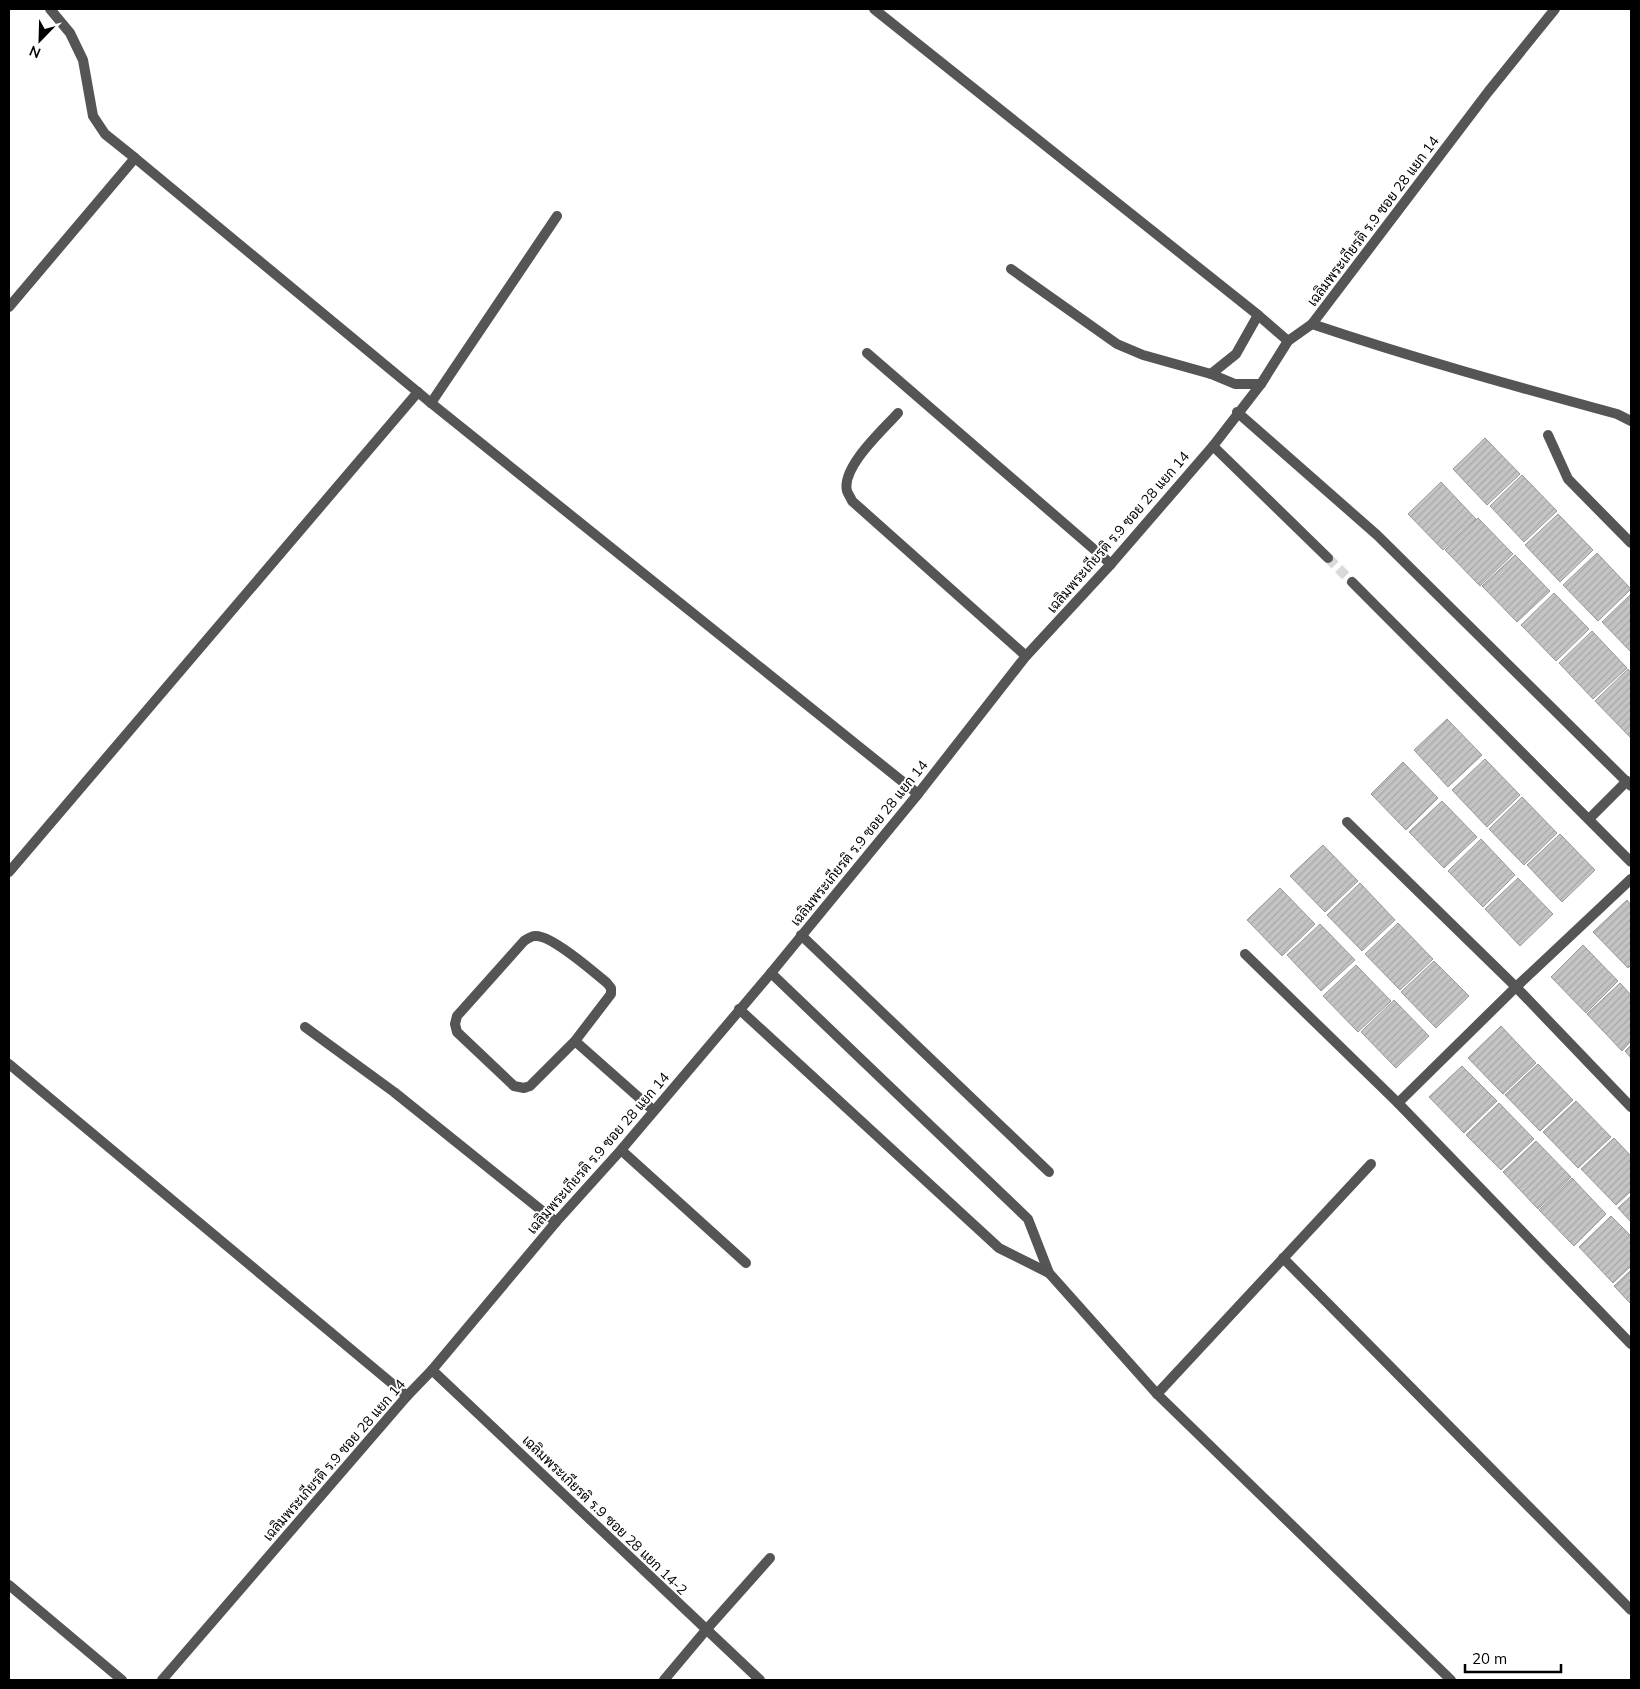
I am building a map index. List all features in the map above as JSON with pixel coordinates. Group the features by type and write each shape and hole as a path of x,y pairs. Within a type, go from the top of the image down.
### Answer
{"street":[{"path":"50,9 70,33 83,60 94,116 106,134 430,403 918,794"},
{"path":"874,9 1258,315 1288,341"},
{"name":"เฉลิมพระเกียรติ ร.9 ซอย 28 แยก 14","path":"162,1680 407,1396 432,1370 556,1222 770,974 918,794 1026,656 1111,564 1213,446 1261,384 1288,341 1312,324 1482,100 1555,9"},
{"path":"9,307 135,158"},
{"path":"430,403 557,216"},
{"path":"1011,270 1117,344 1143,356 1211,374 1235,384 1261,384"},
{"path":"1211,374 1236,354 1258,315"},
{"path":"1312,324 1472,375 1617,414 1631,421"},
{"path":"867,353 1111,564"},
{"path":"9,872 418,392"},
{"path":"1238,412 1377,535 1629,783 1589,818"},
{"path":"898,413 857,459 848,476 846,490 852,501 1026,656"},
{"path":"1548,435 1568,479 1631,543"},
{"path":"1213,446 1328,558"},
{"path":"1352,582 1631,862"},
{"path":"1347,822 1516,987 1631,1107"},
{"path":"1398,1103 1516,987 1631,879"},
{"path":"535,936 543,937 557,944 607,982 611,988 610,994 575,1041 530,1086 524,1088 514,1086 457,1032 455,1024 457,1016 524,940 535,936"},
{"path":"801,936 1049,1172"},
{"path":"1245,954 1398,1103 1631,1344"},
{"path":"770,974 1028,1219 1049,1273 1157,1394 1451,1680"},
{"path":"739,1009 999,1248 1049,1273"},
{"path":"305,1027 394,1092 556,1222"},
{"path":"575,1041 653,1110"},
{"path":"9,1064 407,1396"},
{"path":"620,1150 746,1262"},
{"path":"1157,1394 1371,1164"},
{"path":"1283,1258 1631,1610"},
{"name":"เฉลิมพระเกียรติ ร.9 ซอย 28 แยก 14-2","path":"432,1370 760,1680"},
{"path":"664,1680 770,1558"},
{"path":"9,1585 122,1680"}],"building":[{"path":"1485,438 1520,474 1487,505 1453,469"},
{"path":"1522,475 1557,511 1524,542 1490,506"},
{"path":"1441,482 1476,519 1443,550 1408,514"},
{"path":"1558,514 1593,550 1560,582 1525,545"},
{"path":"1478,518 1513,554 1480,586 1445,550"},
{"path":"1597,553 1631,589 1598,621 1563,585"},
{"path":"1515,555 1550,591 1517,622 1482,586"},
{"path":"1554,593 1589,629 1556,661 1521,625"},
{"path":"1631,594 1631,652 1602,622"},
{"path":"1592,631 1627,668 1593,699 1559,663"},
{"path":"1628,669 1631,673 1630,737 1595,701"},
{"path":"1447,719 1482,755 1448,787 1414,750"},
{"path":"1485,759 1520,795 1487,827 1452,790"},
{"path":"1403,762 1438,798 1406,830 1371,794"},
{"path":"1522,797 1557,833 1524,865 1489,829"},
{"path":"1442,801 1477,837 1444,868 1409,832"},
{"path":"1560,834 1595,870 1562,902 1527,865"},
{"path":"1481,839 1515,875 1483,907 1448,871"},
{"path":"1323,845 1358,881 1325,912 1290,876"},
{"path":"1518,878 1553,914 1520,946 1485,909"},
{"path":"1360,883 1395,920 1362,951 1327,915"},
{"path":"1280,888 1315,924 1282,956 1247,920"},
{"path":"1627,900 1631,905 1631,965 1628,968 1593,932"},
{"path":"1398,923 1433,959 1400,990 1365,954"},
{"path":"1320,924 1355,960 1321,991 1287,955"},
{"path":"1583,945 1618,981 1586,1013 1551,977"},
{"path":"1434,961 1469,996 1436,1028 1401,992"},
{"path":"1356,965 1391,1001 1358,1032 1323,996"},
{"path":"1620,983 1631,995 1631,1041 1622,1051 1587,1014"},
{"path":"1394,1000 1429,1036 1396,1068 1361,1032"},
{"path":"1501,1026 1536,1063 1503,1094 1468,1058"},
{"path":"1631,1045 1631,1058 1625,1051"},
{"path":"1538,1064 1573,1100 1540,1131 1505,1095"},
{"path":"1462,1066 1497,1101 1464,1133 1429,1097"},
{"path":"1576,1101 1611,1137 1578,1168 1543,1132"},
{"path":"1499,1103 1534,1139 1501,1170 1466,1135"},
{"path":"1614,1138 1631,1156 1631,1191 1616,1205 1581,1169"},
{"path":"1536,1141 1571,1177 1538,1209 1503,1172"},
{"path":"1572,1178 1606,1214 1574,1246 1539,1210"},
{"path":"1631,1196 1631,1222 1618,1208"},
{"path":"1611,1216 1631,1236 1631,1266 1613,1283 1579,1247"},
{"path":"1631,1270 1631,1304 1614,1286"}],"tunnel":[{"path":"1328,558 1352,582"}]}
